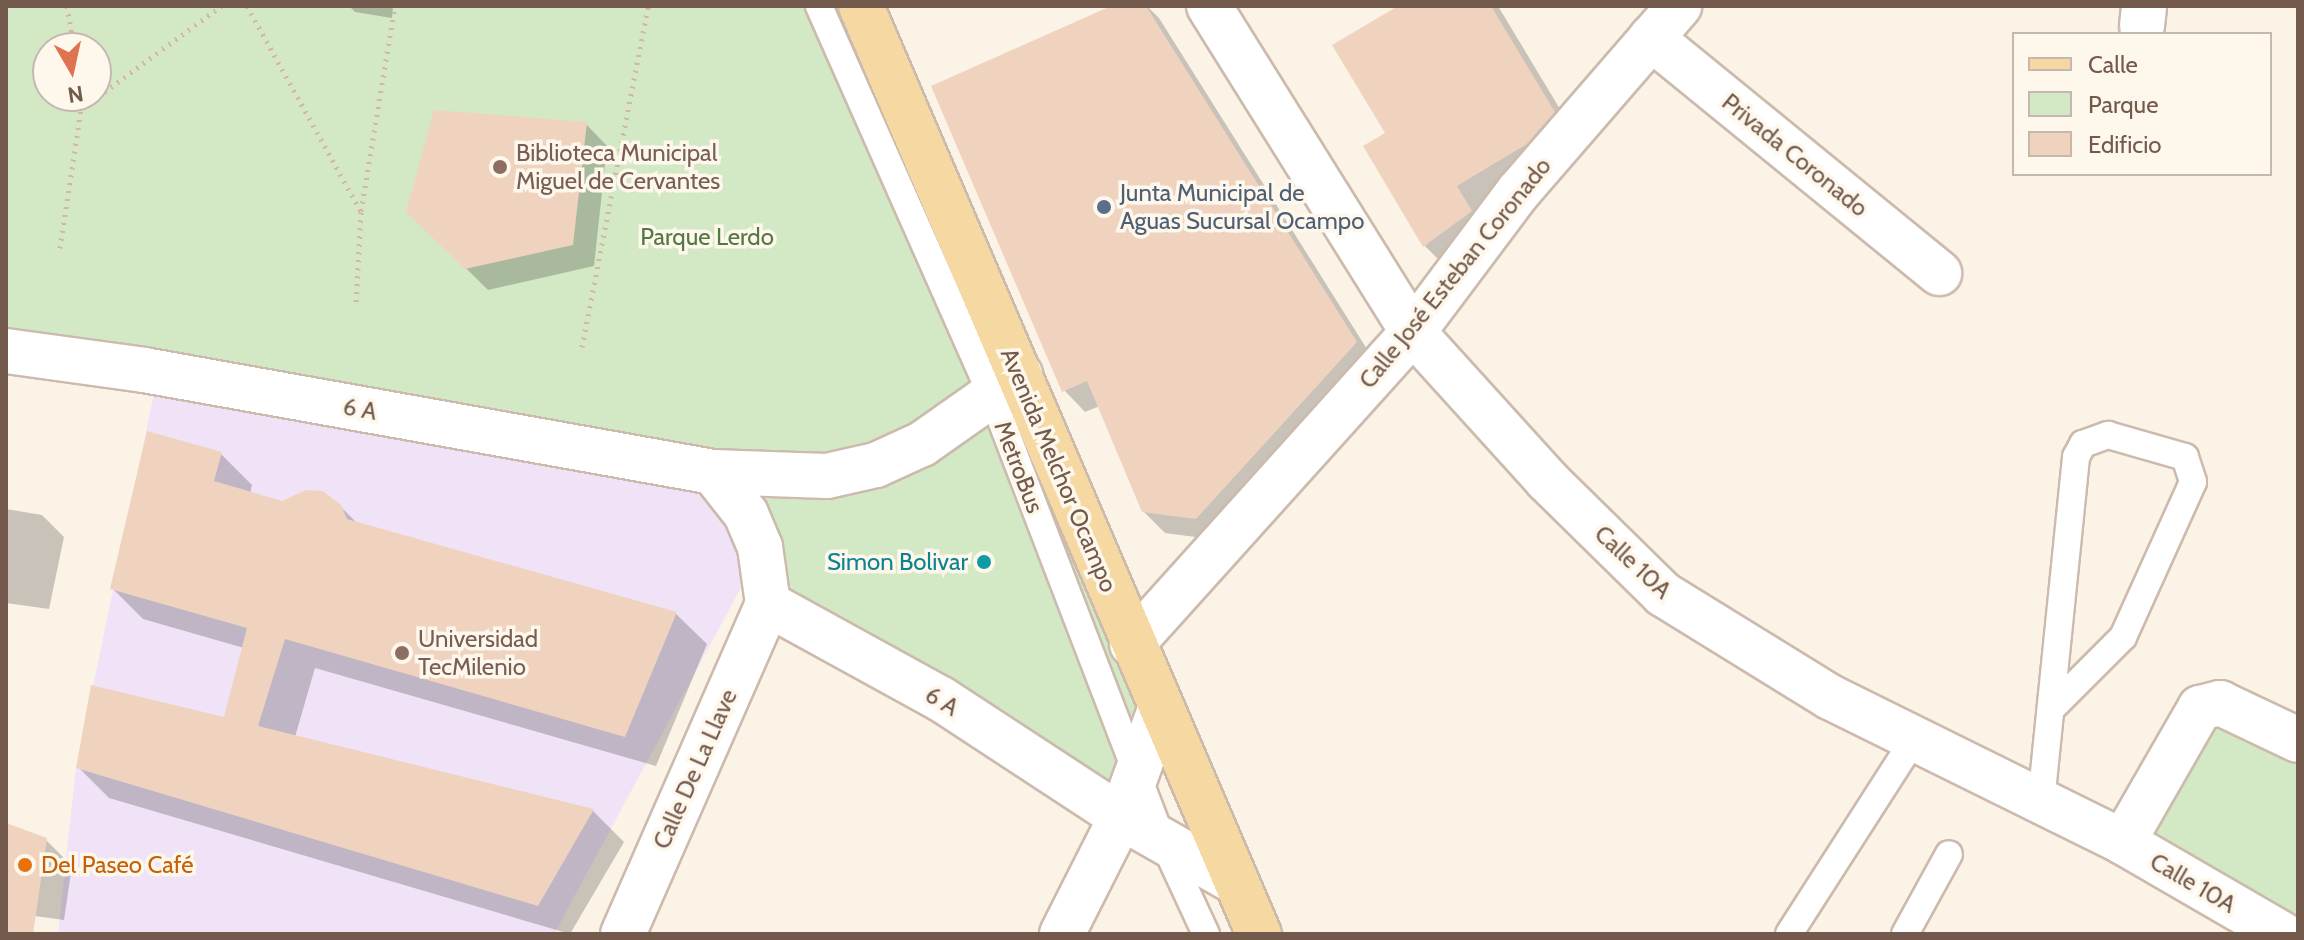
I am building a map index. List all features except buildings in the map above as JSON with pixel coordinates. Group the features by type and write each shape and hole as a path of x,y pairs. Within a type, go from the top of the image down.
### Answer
{"main road":[{"name":"Avenida Melchor Ocampo","path":"861,6 1005,385 1132,644 1259,934"}],"street":[{"name":"Calle 10A","path":"1209,6 1413,332 1547,480 1663,594 1830,697 2123,842 2282,934"},
{"name":"Calle José Esteban Coronado","path":"1132,644 1413,332 1519,191 1665,22"},
{"name":"Privada Coronado","path":"1665,22 1939,273"},
{"name":"6 A","path":"6,351 144,370 713,472 827,476 876,465 922,444 1005,385"},
{"path":"713,472 746,514 760,547 768,604"},
{"name":"6 A","path":"768,604 941,699 1121,817 1237,883"},
{"name":"Calle De La Llave","path":"623,934 768,604"},
{"path":"2123,842 2200,708 2220,703 2298,740"},
{"path":"1062,934 1121,817 1160,709"}],"lane":[{"name":"MetroBus","path":"819,6 1005,385 1137,770 1163,841 1206,934"},
{"path":"2041,802 2076,457 2083,444 2108,435 2185,457 2193,482 2123,637 2052,708"},
{"path":"1789,934 1914,739"},
{"path":"1905,934 1949,854"}],"path":[{"path":"67,6 71,32"},
{"path":"112,86 221,6"},
{"path":"247,6 361,212"},
{"path":"356,304 361,212 395,6"},
{"path":"582,347 648,6"},
{"path":"60,248 84,112"}],"shaded area":[{"name":"Universidad TecMilenio","path":"156,384 673,475 713,506 743,553 744,582 554,934 58,934 76,768"}],"green space":[{"name":"Parque Lerdo","path":"6,6 861,6 1160,709 1121,817 768,604 713,472 6,354"},
{"path":"2191,720 2298,740 2298,934 2123,842"}],"place":[{"name":"Biblioteca Municipal Miguel de Cervantes","path":"500,167"},
{"name":"Junta Municipal de Aguas Sucursal Ocampo","path":"1104,207"},
{"name":"Simon Bolivar","path":"984,562"},
{"name":"Universidad TecMilenio","path":"402,653"},
{"name":"Del Paseo Café","path":"25,865"}]}
